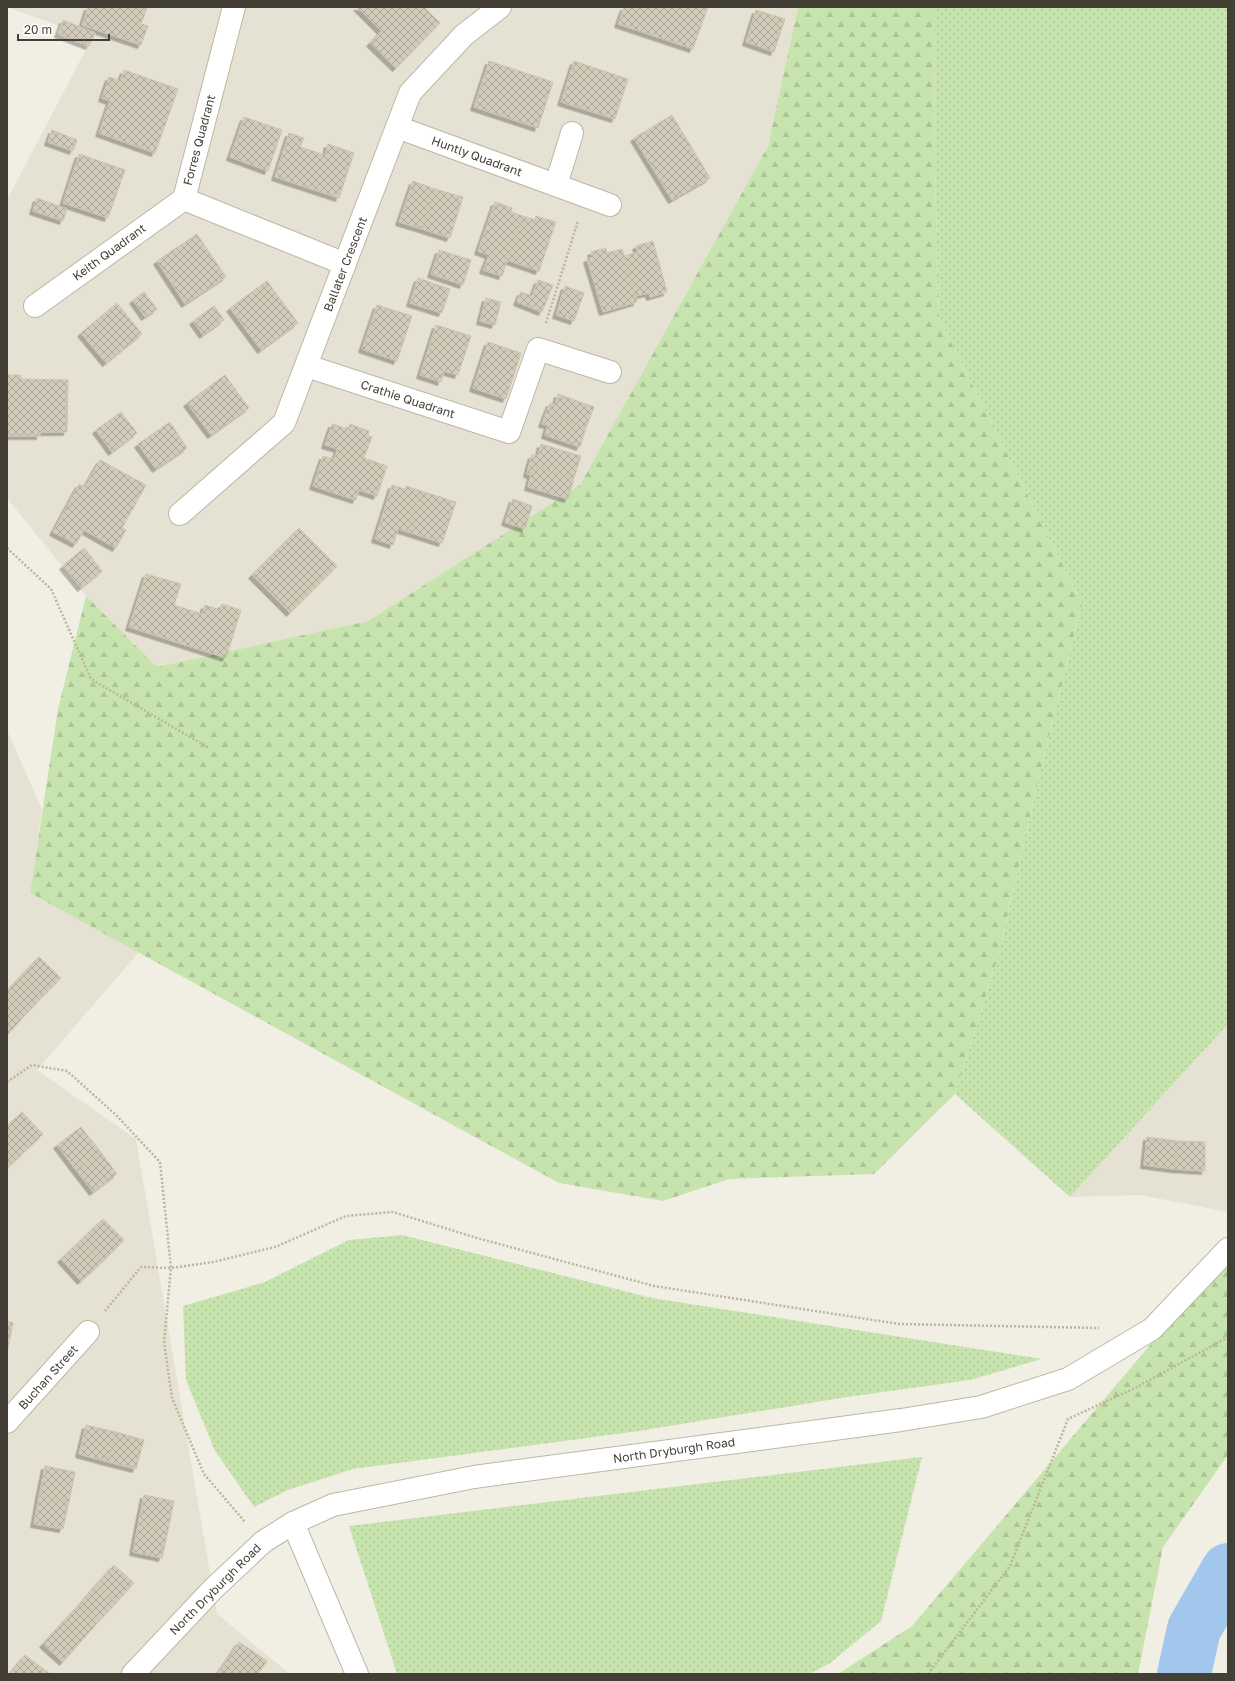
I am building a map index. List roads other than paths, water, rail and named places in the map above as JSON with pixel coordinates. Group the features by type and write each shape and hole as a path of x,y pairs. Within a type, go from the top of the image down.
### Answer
{"street":[{"name":"Forres Quadrant","path":"234,7 184,199 345,264"},
{"name":"Ballater Crescent","path":"180,514 284,423 410,93 464,35 500,7"},
{"name":"Huntly Quadrant","path":"397,127 610,205"},
{"path":"556,185 572,133"},
{"name":"Keith Quadrant","path":"35,306 184,199"},
{"name":"Crathie Quadrant","path":"307,366 509,432 538,348 610,372"},
{"name":"North Dryburgh Road","path":"133,1674 213,1589 263,1542 294,1523 332,1505 474,1477 894,1421 981,1407 1068,1380 1152,1329 1228,1249"},
{"name":"Buchan Street","path":"7,1422 88,1332"},
{"path":"294,1523 357,1674"}],"waterway":[{"path":"1184,1674 1194,1629 1228,1570"}]}
